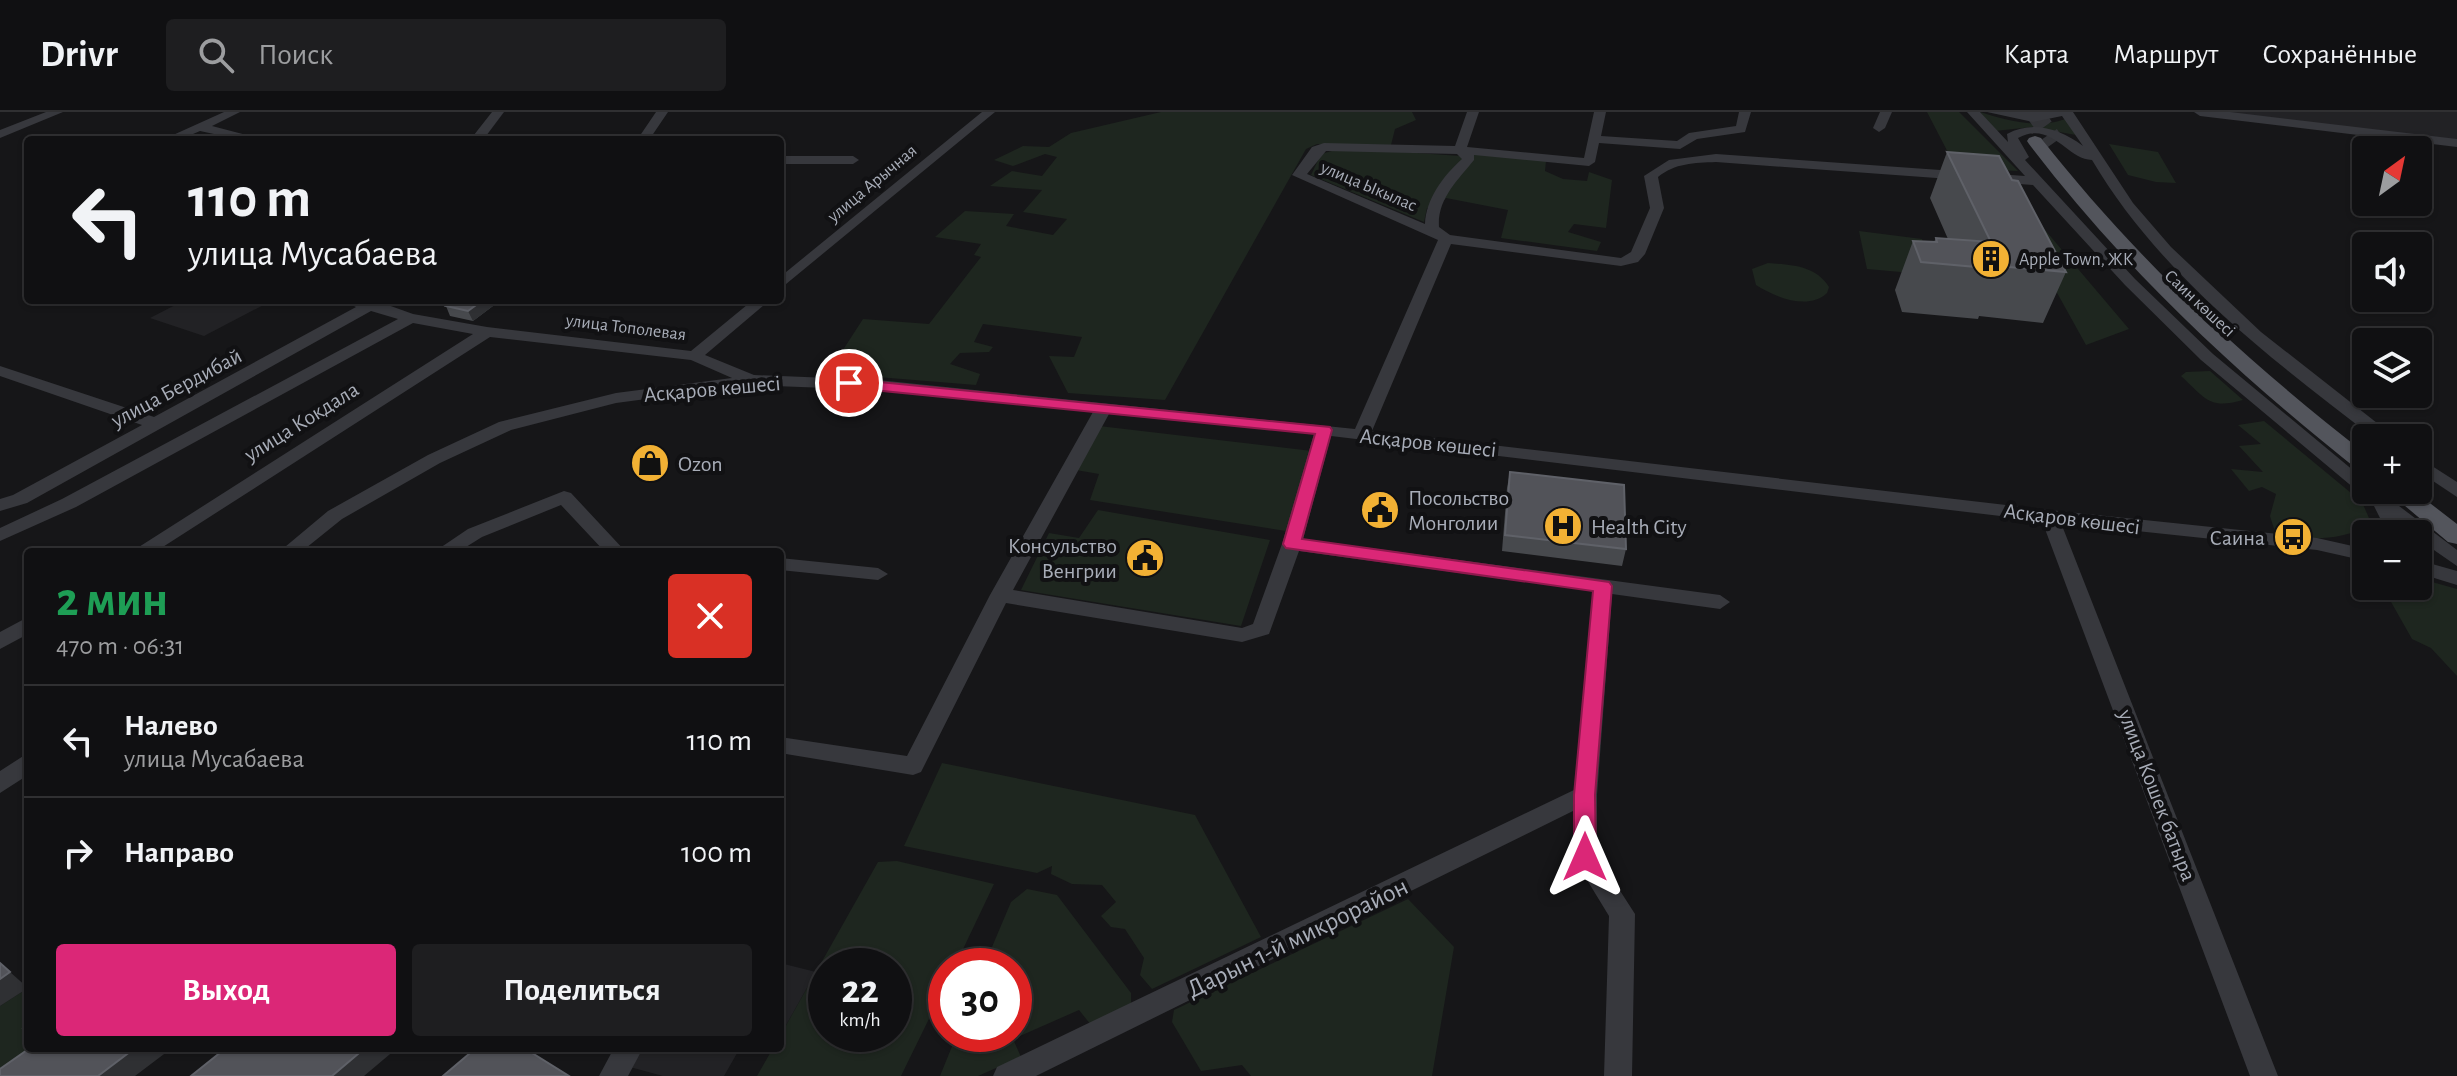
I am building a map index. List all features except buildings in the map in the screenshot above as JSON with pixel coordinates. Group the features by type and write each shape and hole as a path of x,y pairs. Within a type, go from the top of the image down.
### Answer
{"main road":[{"name":"Саин көшесі","path":"2035,141 2080,201 2153,281 2240,362 2352,454"},
{"name":"Саин көшесі","path":"2055,142 2102,203 2206,310 2352,431"},
{"path":"2432,494 2457,513"},
{"path":"2398,504 2457,536"}],"street":[{"path":"0,134 57,112"},
{"path":"178,136 234,112"},
{"path":"479,136 498,112"},
{"path":"646,136 662,112"},
{"name":"улица Арычная","path":"784,282 989,112"},
{"path":"1460,150 1473,112"},
{"path":"1460,150 1589,162 1600,112"},
{"path":"1593,139 1680,145 1693,136 1741,129 1745,112"},
{"path":"1879,128 1886,112"},
{"path":"1973,112 2130,282 2207,357 2352,472"},
{"path":"1993,112 2033,118 2067,112 2139,220 2197,280 2273,348 2368,424"},
{"path":"2200,112 2457,143"},
{"path":"199,127 241,136"},
{"path":"2037,181 2012,142 2013,134 2031,131 2064,137 2109,177"},
{"name":"улица Ыкылас","path":"1446,239 1299,175 1317,150 1324,147 1460,150"},
{"path":"1460,150 1468,156 1468,160 1456,170 1430,221 1432,229 1446,239 1621,262 1638,254 1657,208 1651,176 1661,167 1679,160 1716,158 2037,181"},
{"path":"784,160 853,160"},
{"path":"1361,435 1446,239"},
{"name":"улица Бердибай","path":"0,505 20,499 366,304"},
{"name":"улица Тополевая","path":"375,304 411,318 487,332 694,356 752,380"},
{"path":"694,356 757,304"},
{"path":"0,535 69,503 411,318"},
{"name":"улица Кокдала","path":"147,548 487,332"},
{"path":"0,371 154,423"},
{"name":"Асқаров көшесі","path":"294,548 335,515 434,459 505,426 616,398 752,380 878,385 1324,430 2049,516 2317,544"},
{"path":"784,746 913,766 1000,595 1104,408"},
{"path":"1000,595 1242,635 1262,629 1292,544 1324,430"},
{"path":"2432,472 2457,491"},
{"path":"451,548 475,533 564,497 612,548"},
{"path":"2391,504 2457,560"},
{"name":"улица Кошек батыра","path":"2049,516 2264,1076"},
{"path":"2317,544 2352,541"},
{"path":"1292,544 1720,602"},
{"path":"2317,544 2352,552"},
{"path":"784,564 878,574"},
{"path":"2432,570 2457,578"},
{"path":"1603,586 1585,795 1585,857 1622,914 1618,1076"},
{"path":"0,642 24,627"},
{"path":"0,784 24,765"},
{"name":"Дарын 1-й микрорайон","path":"1007,1076 1151,1010 1585,795"},
{"path":"613,1076 627,1052"}],"shaded area":[{"path":"1161,112 1412,112 1416,120 1395,129 1391,145 1317,144 1306,149 1165,400 1068,393 1049,356 1074,357 1082,337 983,324 974,342 993,347 989,352 960,353 950,364 980,374 976,385 828,373 863,319 929,324 981,257 974,255 981,244 935,237 965,211 1014,214 1006,226 1053,235 1067,219 1023,212 1042,190 990,186 1012,171 1042,176 1057,157 1045,154 1013,166 994,160 1023,146 1049,147 1071,133"},
{"path":"1927,112 1959,112 2018,171 1970,169 1953,162"},
{"path":"1980,112 2011,121 2035,123 2057,122 2067,118 2076,135 2032,127 1995,131"},
{"path":"2200,112 2457,112 2457,143 2432,140 2432,136 2399,136"},
{"path":"2109,144 2158,152 2176,183 2128,175"},
{"path":"1343,148 1461,156 1476,153 1546,161 1545,171 1563,179 1587,181 1589,172 1612,180 1606,228 1574,224 1568,232 1601,242 1597,251 1501,238 1508,210 1446,198 1438,207 1427,208 1424,222 1311,175 1321,154"},
{"path":"2000,190 2012,191 2129,329 2086,345"},
{"path":"1859,231 1922,239 1935,275 1867,269"},
{"path":"1768,263 1810,270 1829,287 1827,293 1801,302 1764,290 1756,285 1752,269"},
{"path":"177,304 265,304 204,336 150,318"},
{"path":"2210,371 2243,400 2215,403 2202,396 2181,376 2186,372"},
{"path":"2264,421 2352,494 2352,504 2363,504 2370,520 2352,520 2352,532 2326,538 2276,535 2270,516 2276,494 2262,487 2249,491 2231,469 2263,472 2239,446 2261,444 2238,425"},
{"path":"1099,426 1312,451 1286,531 1090,500 1099,474 1076,470"},
{"path":"1098,510 1270,540 1241,626 1021,590 1049,533 1079,538"},
{"path":"2432,582 2457,589 2457,676 2431,648 2412,639 2390,600 2432,600"},
{"path":"942,763 1195,815 1261,937 1152,989 1140,975 1144,958 1125,929 1111,927 1101,916 1116,902 1102,885 1072,884 1051,874 1052,866 1037,873 904,846"},
{"path":"897,861 994,884 964,948 928,948 928,1021 901,1076 757,1076 771,1052 784,1052 784,1029 808,986 808,1052 912,1052 912,948 830,948 878,862"},
{"path":"1027,889 1057,895 1131,993 1131,1007 1091,1025 1079,1010 1032,1031 1032,948 992,948 1011,902"},
{"path":"1408,899 1454,947 1432,1076 1251,1076 1242,1065 1201,1071 1172,1022 1174,1010"},
{"path":"784,964 808,970 808,986 784,1029"},
{"path":"24,991 24,1052 38,1052 0,1076 0,1006"},
{"path":"638,1052 738,1052 724,1076 663,1076 630,1067"},
{"path":"950,1052 1019,1052 1021,1057 978,1076 940,1076"}],"tunnel":[{"path":"2034,112 2055,142"}],"place":[{"name":"Apple Town, ЖК","path":"1991,259"},
{"name":"Ozon","path":"650,463"},
{"name":"Посольство Монголии","path":"1380,510"},
{"name":"Health City","path":"1563,526"},
{"name":"Саина","path":"2293,537"},
{"name":"Консульство Венгрии","path":"1145,558"}],"route":[{"path":"849,383 1324,430 1292,544 1603,586 1585,795 1585,857"}]}
